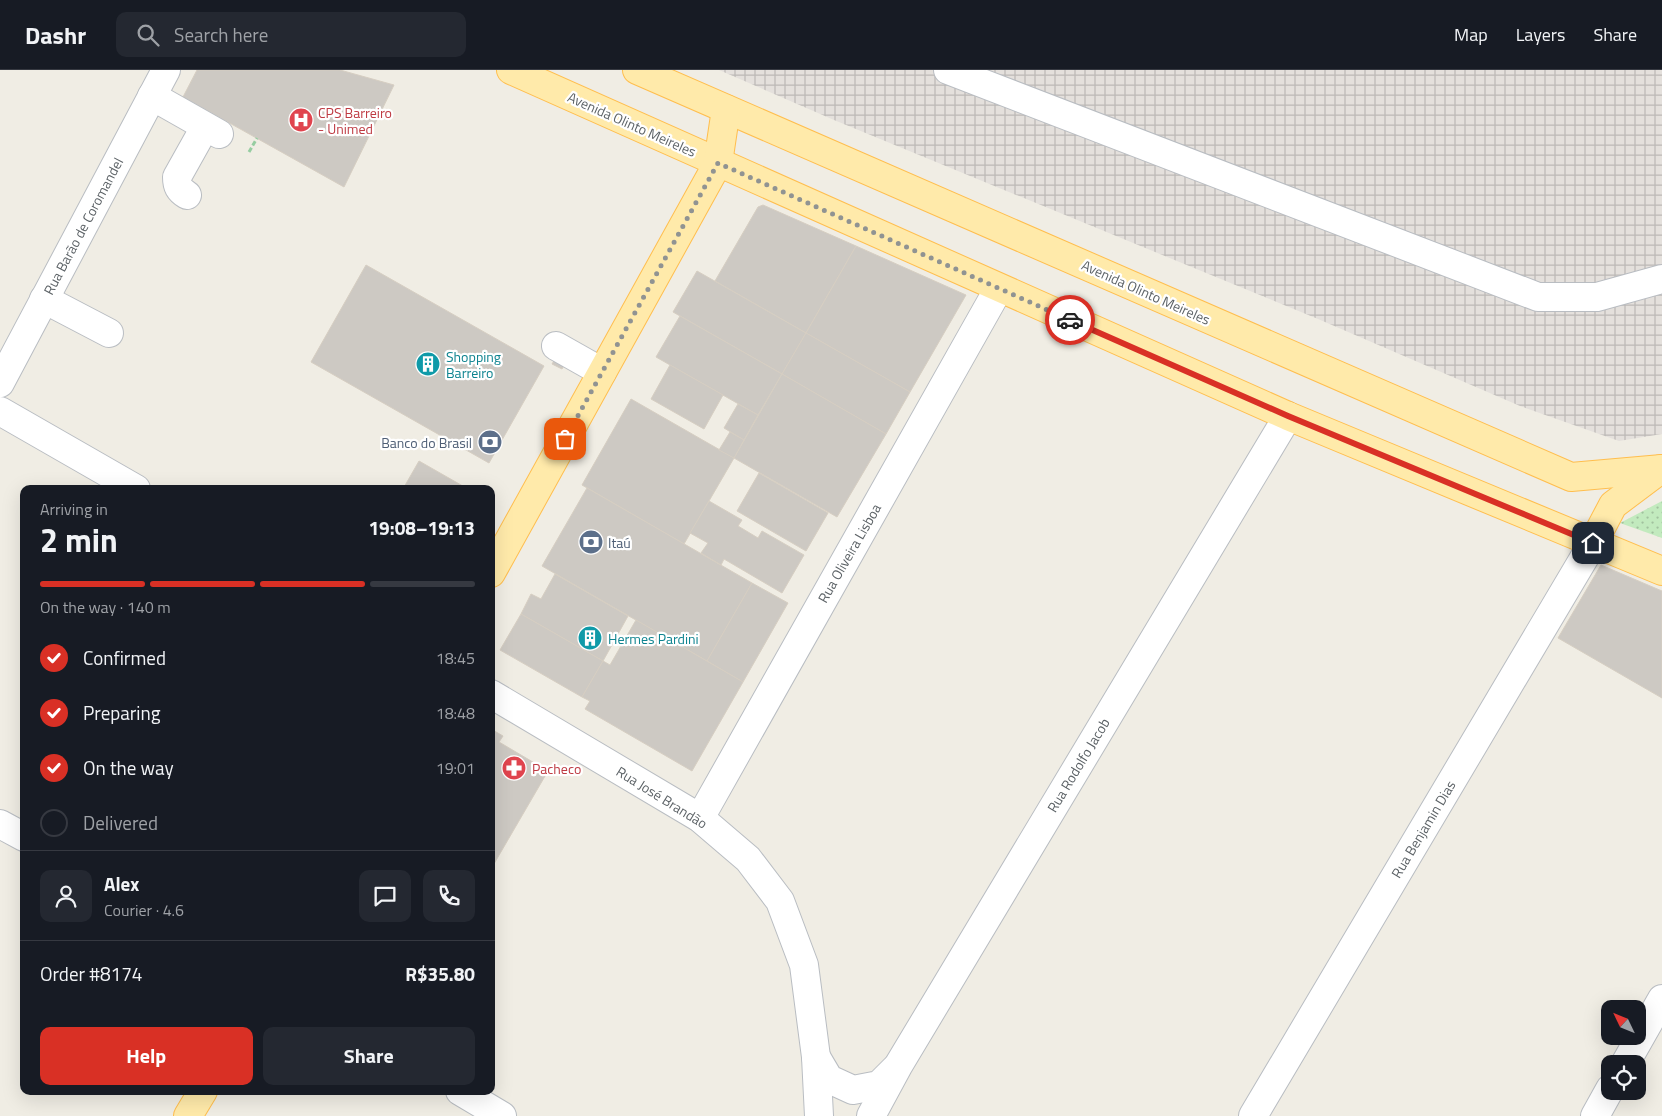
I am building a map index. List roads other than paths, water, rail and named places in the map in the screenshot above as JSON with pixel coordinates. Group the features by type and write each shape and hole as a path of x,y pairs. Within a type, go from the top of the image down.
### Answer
{"main road":[{"name":"Avenida Olinto Meireles","path":"511,70 1288,416 1662,571"},
{"name":"Avenida Olinto Meireles","path":"637,70 1571,477 1661,469"},
{"path":"495,567 718,163 726,109"},
{"path":"1593,543 1613,505 1661,469"},
{"path":"188,1116 201,1095"}],"street":[{"name":"Rua Barão de Coromandel","path":"0,383 166,70"},
{"path":"948,70 1538,298 1597,297 1662,279"},
{"path":"152,96 212,130 177,177 177,185 186,195"},
{"name":"Rua Oliveira Lisboa","path":"700,818 999,288"},
{"path":"44,299 110,333"},
{"path":"556,346 602,372"},
{"path":"0,411 129,485"},
{"name":"Rua Rodolfo Jacob","path":"871,1116 898,1066 1288,416"},
{"name":"Rua Benjamin Dias","path":"1253,1116 1593,543"},
{"name":"Rua José Brandão","path":"495,696 700,818 748,859 780,901 804,965 816,1057 819,1116"},
{"path":"0,824 20,835"},
{"path":"1630,1055 1662,999"},
{"path":"816,1057 829,1079 853,1090 879,1085 898,1066"},
{"path":"467,1095 502,1116"},
{"path":"1595,1116 1604,1100"}],"place":[{"name":"CPS Barreiro - Unimed","path":"301,120"},
{"name":"Shopping Barreiro","path":"428,364"},
{"name":"Banco do Brasil","path":"490,442"},
{"name":"Itaú","path":"591,542"},
{"name":"Hermes Pardini","path":"590,638"},
{"name":"Pacheco","path":"514,768"}]}
